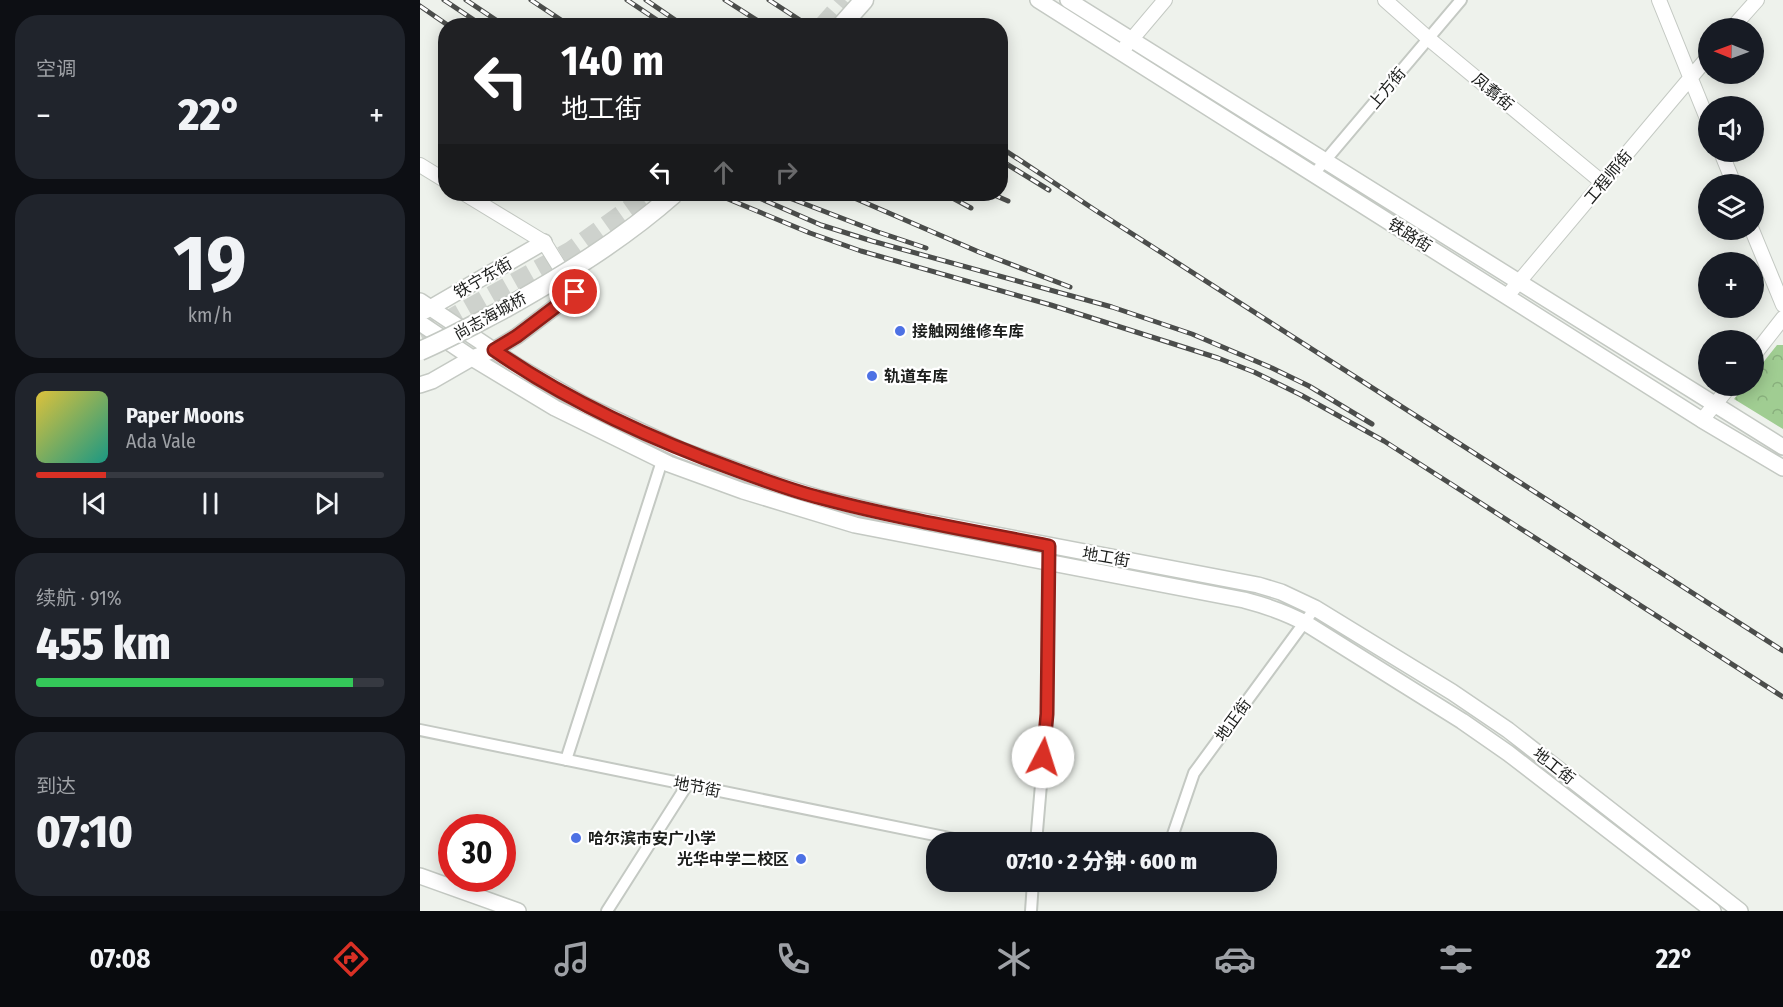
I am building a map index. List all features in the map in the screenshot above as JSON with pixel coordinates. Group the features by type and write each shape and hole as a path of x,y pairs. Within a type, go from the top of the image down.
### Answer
{"main road":[{"path":"848,18 864,0"},
{"name":"铁路街","path":"1038,0 1702,420 1783,468"},
{"name":"铁路街","path":"1068,0 1783,447"},
{"name":"尚志海城桥","path":"420,351 450,338 583,263 647,218 666,201"},
{"name":"铁宁东街","path":"423,307 544,242"},
{"path":"420,385 432,381 472,358 494,350 517,336 575,292"},
{"name":"地工街","path":"423,307 517,366 587,406 681,450 775,484 820,498 891,515 1258,585 1281,592 1315,608 1452,692 1508,730 1740,911"},
{"name":"地工街","path":"420,323 472,358 555,408 662,460 742,491 855,525 1244,600 1278,610 1305,622 1462,721 1508,753 1713,911"},
{"path":"420,876 518,911"}],"street":[{"path":"1121,52 1165,0"},
{"name":"凤翥街","path":"1385,0 1428,39 1603,183"},
{"name":"上方街","path":"1313,175 1461,0"},
{"path":"1659,0 1698,96"},
{"path":"1741,18 1757,0"},
{"name":"工程师街","path":"1507,296 1698,69"},
{"path":"420,165 438,177"},
{"path":"477,201 544,242 575,292"},
{"path":"1756,240 1783,305"},
{"path":"1764,342 1783,318"},
{"path":"1702,420 1722,396"},
{"path":"566,760 662,460"},
{"path":"1037,832 1047,714 1049,546"},
{"name":"地正街","path":"1174,832 1194,773 1315,608"},
{"name":"地节街","path":"420,730 926,833"},
{"path":"606,911 687,785"},
{"path":"1030,911 1032,892"}],"green space":[{"path":"1777,345 1783,345 1783,429 1734,399 1737,396 1764,396 1764,361"}],"tunnel":[{"path":"829,18 845,0"},
{"path":"420,334 571,250 639,201"}],"railway":[{"path":"444,0 471,18"},
{"path":"466,0 493,18"},
{"path":"531,0 558,18"},
{"path":"627,0 654,18"},
{"path":"646,0 672,18"},
{"path":"725,0 753,18"},
{"path":"769,0 797,18"},
{"path":"420,6 438,18"},
{"path":"1008,152 1783,651"},
{"path":"1008,165 1049,190"},
{"path":"733,201 861,251 1051,305 1218,358 1254,372 1384,441 1783,697"},
{"path":"766,201 821,225 872,241 1112,307 1192,334 1309,386 1372,424"},
{"path":"797,201 926,248"},
{"path":"861,201 979,252 1070,287"},
{"path":"958,201 971,208"}],"place":[{"name":"接触网维修车库","path":"900,331"},
{"name":"轨道车库","path":"872,376"},
{"name":"哈尔滨市安广小学","path":"576,838"},
{"name":"光华中学二校区","path":"801,859"}],"route":[{"path":"575,292 517,336 494,350 517,366 587,406 639,431 681,450 775,484 820,498 891,515 1049,546 1047,714 1043,757"}]}
